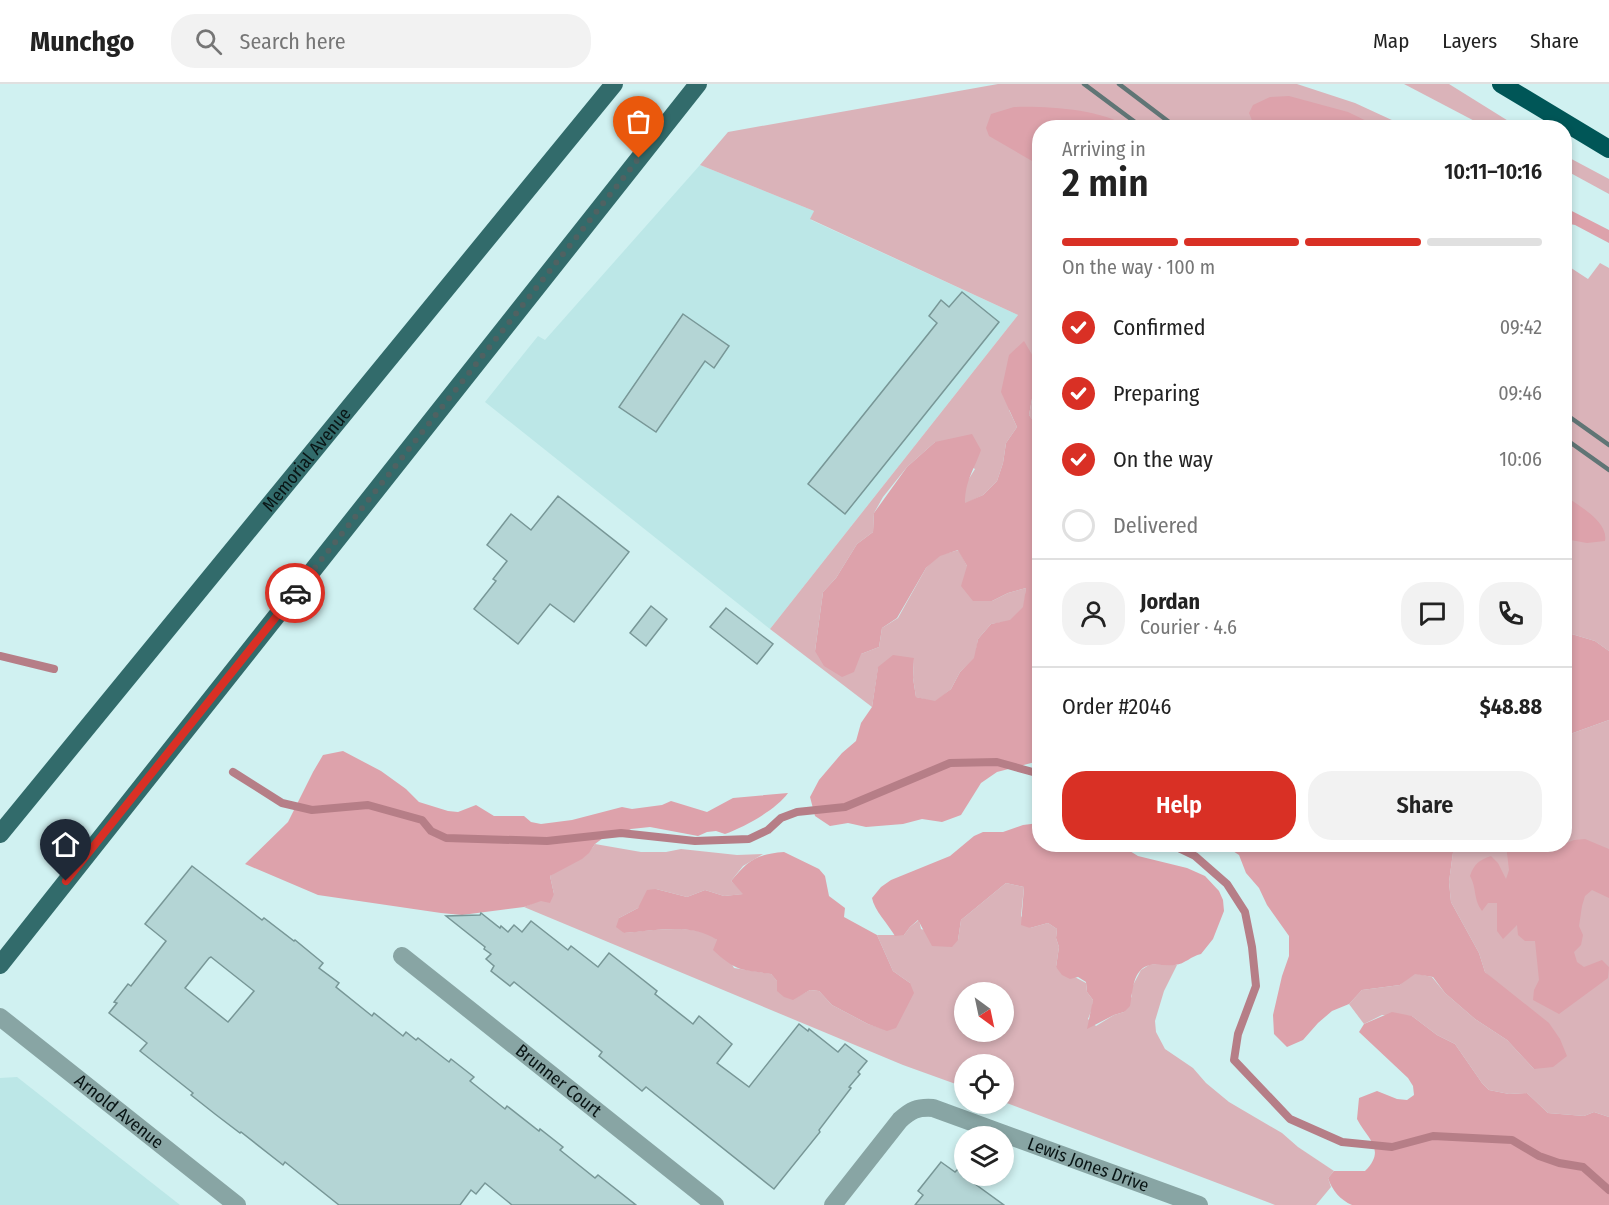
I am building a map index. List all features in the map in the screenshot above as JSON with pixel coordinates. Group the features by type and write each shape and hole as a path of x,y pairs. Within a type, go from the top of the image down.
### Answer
{"highway":[{"path":"1501,84 1561,120"},
{"path":"1572,127 1609,149"}],"main road":[{"name":"Memorial Avenue","path":"0,834 614,84"},
{"path":"0,965 698,84"}],"street":[{"name":"Brunner Court","path":"402,956 715,1205"},
{"name":"Arnold Avenue","path":"0,1017 237,1205"},
{"name":"Lewis Jones Drive","path":"833,1205 900,1120 911,1110 923,1107 933,1108 1199,1205"}],"shaded area":[{"path":"998,84 1297,84 1355,103 1392,120 1032,120 1032,382 1009,410 1017,427 1006,443 997,481 983,495 965,504 965,485 975,469 935,442 907,467 883,497 874,513 873,532 857,544 836,578 823,592 815,651 861,654 879,647 882,628 898,618 926,568 940,555 959,550 967,566 992,601 1026,588 1024,607 1010,621 991,624 978,639 975,658 960,672 951,689 935,702 916,697 913,678 914,658 878,668 872,707 770,629 1018,315 810,219 814,211 700,165 728,132"},
{"path":"1404,84 1449,84 1507,120 1473,120"},
{"path":"1289,96 1348,112 1365,120 1252,120 1249,113 1253,105 1270,97"},
{"path":"1014,107 1042,107 1089,112 1114,120 1032,120 1032,161 989,136 986,128 991,114"},
{"path":"1572,159 1609,179 1609,194 1572,174"},
{"path":"700,165 814,211 811,220 1018,315 770,629 485,402 538,336 545,340"},
{"path":"1572,211 1609,230 1609,243 1572,224"},
{"path":"1600,263 1609,268 1609,651 1595,641 1572,634 1572,269 1588,279"},
{"path":"1024,341 1032,355 1032,399 1029,415 1032,419 1032,763 997,772 981,783 961,815 942,822 922,819 903,824 866,827 848,823 830,826 815,816 810,797 819,780 842,753 856,741 861,723 872,707 878,667 893,655 914,658 913,678 916,697 935,701 951,689 960,672 974,658 978,639 991,624 1010,620 1023,607 1026,588 992,601 973,601 961,586 967,566 958,550 940,556 926,568 897,618 882,628 879,647 861,654 854,672 842,677 824,666 815,651 823,592 836,578 857,544 873,532 874,513 907,467 935,442 972,434 981,450 968,482 965,503 983,495 997,481 1006,443 1017,427 1001,392 1009,355"},
{"path":"1032,399 1032,420 1029,415"},
{"path":"1572,501 1598,521 1605,534 1605,541 1587,543 1572,540"},
{"path":"1572,634 1595,641 1609,651 1609,720 1573,733"},
{"path":"1609,720 1609,1117 1594,1112 1584,1116 1548,1113 1527,1093 1509,1094 1489,1090 1455,1044 1437,1035 1412,1016 1382,1015 1364,1024 1349,1004 1362,990 1400,985 1414,973 1432,977 1445,993 1475,1019 1507,1040 1534,1069 1499,985 1485,972 1479,953 1451,902 1449,882 1453,852 1572,852 1573,733"},
{"path":"343,751 381,771 406,789 419,802 458,812 476,805 494,816 524,816 531,822 541,824 572,820 622,807 632,809 662,805 671,801 707,812 733,798 788,793 776,806 725,834 716,831 698,836 650,827 631,829 618,836 603,838 582,859 550,876 554,894 550,903 541,901 524,907 462,915 318,895 245,864 288,822 323,755"},
{"path":"1032,824 1032,852 1131,852 1138,856 1187,868 1205,876 1219,891 1223,900 1224,911 1213,939 1201,954 1185,962 1144,967 1134,982 1130,1006 1124,1012 1087,1029 1093,1000 1087,992 1086,982 1078,977 1070,979 1062,975 1056,967 1059,947 1056,938 1057,929 1048,923 1030,928 1021,925 1024,887 1006,883 961,920 958,940 952,947 932,946 918,920 904,935 895,936 873,903 872,898 881,887 891,880 950,856 974,836 983,832 1003,832"},
{"path":"1585,839 1609,849 1609,898 1592,890 1585,896 1579,926 1583,935 1581,945 1574,952 1577,962 1584,967 1602,960 1609,967 1608,978 1559,1014 1533,1000 1534,990 1539,980 1535,941 1525,941 1518,935 1517,925 1503,939 1497,931 1497,903 1488,903 1482,911 1477,903 1470,876 1478,863 1491,856 1498,863 1506,879 1509,870 1507,852 1572,852 1572,841"},
{"path":"595,844 641,852 666,852 681,849 737,855 763,854 743,866 731,881 744,894 724,896 705,890 687,897 656,889 638,908 619,918 624,933 686,929 709,934 720,943 734,968 771,974 793,999 810,990 819,991 832,1005 868,1024 887,1030 910,983 893,971 877,935 904,935 919,920 921,929 958,940 961,920 1006,883 1024,887 1021,916 1030,928 1048,923 1057,929 1056,938 1059,947 1056,967 1086,983 1087,992 1093,1000 1088,1019 1096,1026 1124,1012 1132,996 1132,987 1141,970 1149,965 1177,965 1164,991 1155,1021 1156,1032 1165,1049 1193,1068 1206,1083 1229,1102 1282,1133 1298,1147 1334,1171 1328,1178 1331,1187 1316,1205 1275,1205 1014,1106 1014,1054 954,1054 954,1083 903,1065 524,907 554,894 550,876 586,855"},
{"path":"784,852 819,869 825,876 829,896 845,908 844,917 877,935 893,971 910,983 914,993 896,1028 887,1031 868,1024 832,1005 819,991 810,990 793,1000 784,997 777,991 777,981 771,974 734,966 713,950 717,940 707,934 684,929 624,933 616,927 619,918 638,908 647,890 656,889 687,897 705,890 724,896 743,894 731,881 743,868 754,859 767,854"},
{"path":"1234,852 1453,852 1449,882 1451,902 1479,953 1485,972 1549,1023 1560,1039 1567,1056 1553,1067 1534,1069 1507,1040 1475,1019 1445,993 1433,977 1415,974 1400,985 1362,990 1349,1004 1332,1011 1303,1040 1287,1047 1274,1034 1273,1015 1289,956 1289,936 1267,905 1259,888 1246,873 1239,855"},
{"path":"1392,1012 1412,1016 1437,1035 1455,1044 1489,1090 1509,1094 1527,1093 1548,1113 1584,1116 1594,1112 1609,1117 1609,1205 1352,1205 1340,1197 1328,1178 1334,1171 1365,1171 1374,1156 1373,1144 1357,1119 1359,1098 1377,1091 1397,1099 1407,1100 1414,1095 1413,1086 1408,1078 1359,1032 1364,1024"},
{"path":"17,1077 180,1205 0,1205 0,1078"}],"building":[{"path":"962,292 999,322 845,514 808,484 937,323 929,316 941,300 949,307"},
{"path":"683,314 729,346 714,368 705,361 656,432 619,407"},
{"path":"558,496 629,552 574,622 550,604 518,644 474,609 496,581 493,579 507,561 487,545 511,514 531,530"},
{"path":"651,606 667,619 646,646 630,633"},
{"path":"726,608 773,644 757,664 710,627"},
{"path":"192,866 262,920 264,918 295,940 323,963 319,968 339,983 336,987 372,1016 374,1013 403,1036 406,1032 416,1040 418,1038 449,1062 451,1059 474,1077 470,1081 505,1109 507,1106 539,1131 540,1129 563,1147 560,1150 595,1178 598,1175 636,1205 512,1205 485,1183 476,1194 471,1190 460,1205 339,1205 285,1162 283,1165 191,1095 193,1093 140,1051 147,1043 109,1013 117,1003 114,1002 128,984 131,986 166,941 145,924","holes":["211,957 254,991 228,1022 185,988"]},
{"path":"481,913 508,932 514,925 522,932 531,921 568,950 571,946 598,967 609,953 657,991 655,994 693,1024 699,1016 732,1044 717,1063 749,1087 799,1024 838,1052 845,1044 867,1061 849,1087 851,1088 819,1130 820,1132 774,1189 646,1087 642,1091 599,1056 602,1052 514,982 510,986 491,971 494,966 486,959 491,954 446,916 480,915"},
{"path":"941,1162 954,1171 954,1186 978,1186 1004,1205 915,1205 923,1195 918,1191"}],"waterway":[{"path":"0,656 54,669"},
{"path":"233,772 282,803 312,810 368,805 422,820 431,831 446,838 547,841 621,833 695,841 749,839 768,830 781,818 797,812 845,807 950,763 997,762 1032,772"},
{"path":"1187,852 1195,856 1227,884 1245,912 1256,986 1238,1034 1234,1060 1290,1119 1342,1142 1392,1147 1433,1136 1512,1140 1539,1156 1559,1163 1583,1167 1609,1190"}],"railway":[{"path":"1084,84 1132,120"},
{"path":"1119,84 1166,120"},
{"path":"1572,419 1609,445"},
{"path":"1572,444 1609,470"}],"way so far":[{"path":"295,593 639,158"}],"route":[{"path":"66,881 295,593"}]}
